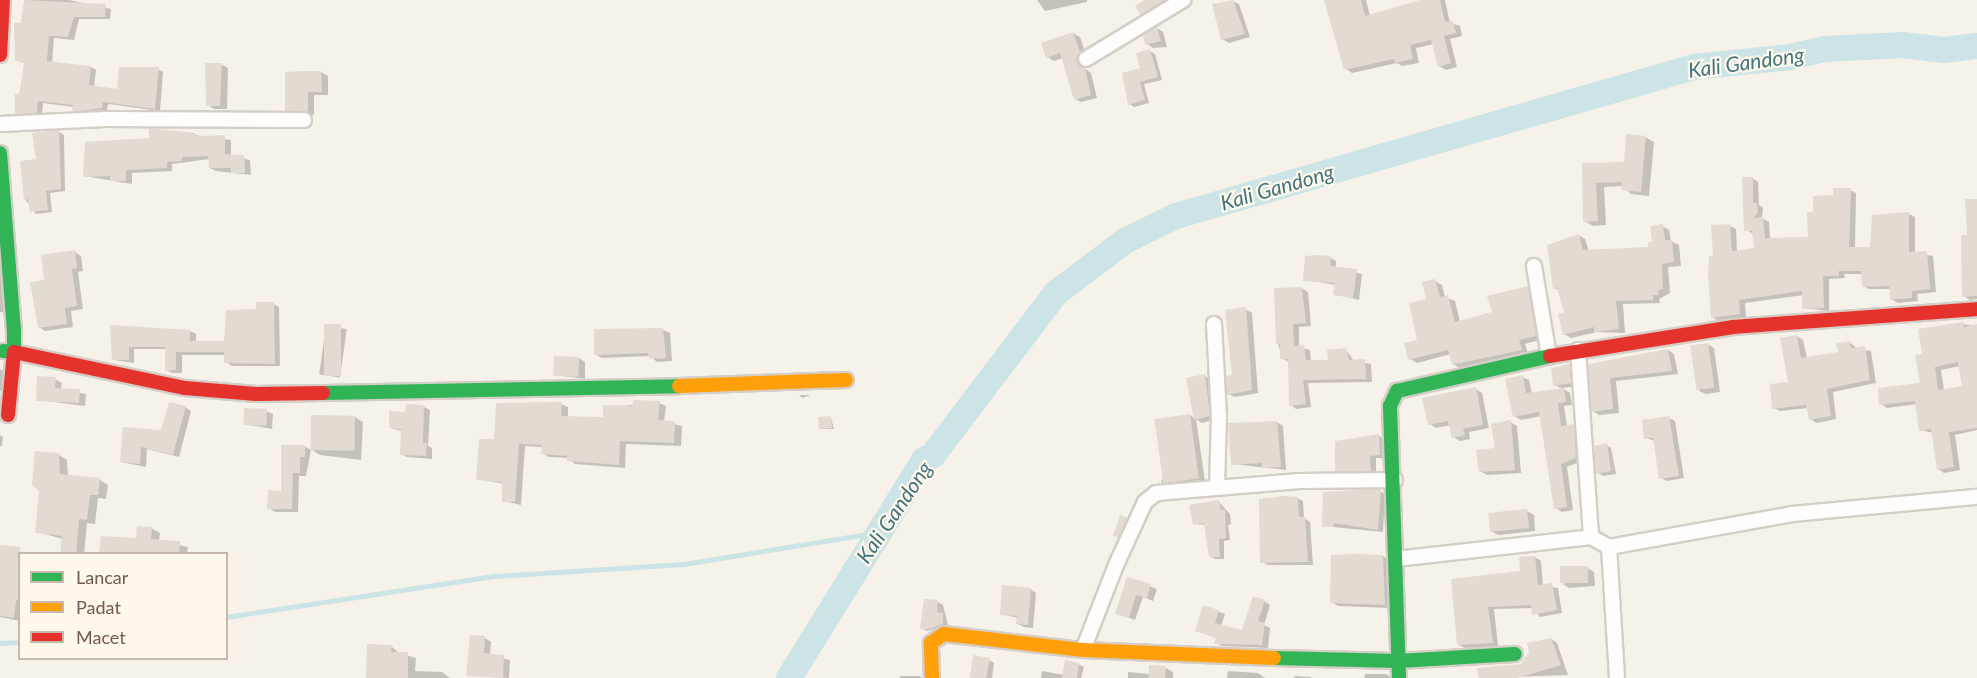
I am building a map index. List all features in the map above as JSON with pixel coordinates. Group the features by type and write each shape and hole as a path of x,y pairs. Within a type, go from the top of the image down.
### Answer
{"street":[{"path":"0,55 3,0"},
{"path":"1086,59 1183,0"},
{"path":"0,124 105,119 304,120"},
{"path":"0,153 8,415"},
{"path":"1534,266 1549,357"},
{"path":"1399,678 1395,480 1390,406 1403,388 1578,350 1733,327 1977,309"},
{"path":"1214,324 1219,415 1217,486"},
{"path":"1578,350 1591,537"},
{"path":"7,352 185,388 256,394 609,389 846,380"},
{"path":"1083,650 1145,502 1156,493 1217,486 1395,480"},
{"path":"1396,560 1591,537 1609,547 1792,514 1977,497"},
{"path":"1609,547 1617,678"},
{"path":"932,678 931,643 944,634 1083,650 1399,661 1515,654"}],"building":[{"path":"24,0 106,4 105,17 74,17 68,37 49,36 47,61 91,66 89,85 117,89 119,67 159,67 155,109 103,102 102,108 72,112 73,105 38,101 37,113 15,114 15,94 20,94 24,62 15,61 14,23 21,23"},
{"path":"1145,0 1166,0 1141,15 1135,6"},
{"path":"1233,0 1245,34 1221,40 1212,4"},
{"path":"1324,0 1361,0 1365,16 1420,0 1440,0 1445,22 1453,21 1456,33 1444,36 1451,63 1438,67 1431,40 1410,45 1413,59 1395,63 1394,59 1344,70"},
{"path":"1157,27 1161,41 1145,45 1143,35"},
{"path":"1073,32 1080,52 1077,60 1085,68 1091,95 1074,100 1060,53 1046,58 1041,43"},
{"path":"1150,49 1158,77 1140,82 1145,100 1128,105 1122,73 1140,68 1136,53"},
{"path":"205,63 222,63 220,106 206,106"},
{"path":"321,71 322,92 308,92 308,112 285,111 285,72"},
{"path":"149,128 195,133 195,136 225,135 225,154 244,155 245,173 231,173 231,168 209,168 208,156 182,157 182,161 167,162 167,168 126,170 126,181 110,181 110,176 83,177 85,142 149,138"},
{"path":"59,130 61,189 46,191 48,210 30,212 28,199 24,200 20,161 36,159 32,133"},
{"path":"1626,134 1646,136 1641,192 1621,190 1622,182 1596,183 1598,221 1583,222 1582,163 1624,162"},
{"path":"1742,177 1753,177 1753,203 1757,203 1758,213 1753,218 1763,217 1765,238 1808,237 1807,212 1813,212 1813,196 1833,195 1833,188 1851,188 1849,247 1870,247 1872,215 1909,212 1909,252 1927,251 1930,289 1912,291 1912,298 1890,300 1889,286 1862,287 1861,271 1839,271 1839,276 1823,276 1824,308 1802,309 1802,291 1739,300 1740,314 1711,318 1708,276 1709,256 1713,256 1711,225 1730,224 1732,251 1754,248 1752,231 1744,231"},
{"path":"1965,199 1977,199 1977,296 1962,297 1961,235 1967,235"},
{"path":"1663,224 1665,240 1672,240 1674,262 1662,264 1663,289 1658,290 1659,295 1653,295 1653,300 1616,301 1619,329 1594,332 1594,327 1563,335 1558,314 1564,312 1557,288 1553,289 1547,245 1579,234 1583,250 1648,247 1648,242 1652,242 1650,226"},
{"path":"75,250 77,268 72,269 77,306 65,308 67,324 38,328 30,282 44,280 41,255"},
{"path":"1305,256 1331,256 1330,266 1357,269 1353,298 1333,295 1335,283 1303,281"},
{"path":"1435,279 1440,297 1448,295 1455,322 1492,312 1487,296 1528,286 1536,336 1519,340 1522,350 1452,365 1448,350 1408,360 1404,343 1417,340 1409,303 1426,299 1422,282"},
{"path":"1302,287 1306,323 1293,324 1294,346 1304,345 1306,360 1328,360 1327,350 1346,348 1349,360 1365,359 1366,379 1303,380 1306,404 1289,406 1288,359 1280,359 1280,344 1276,344 1274,288"},
{"path":"256,302 274,302 275,364 224,363 224,352 176,352 176,370 165,371 165,347 129,347 129,360 112,360 110,325 190,330 190,341 224,341 226,310 256,309"},
{"path":"1246,307 1252,390 1227,395 1226,376 1232,375 1225,310"},
{"path":"1963,322 1964,327 1977,324 1977,428 1949,432 1954,467 1937,470 1931,429 1919,431 1915,401 1879,405 1878,388 1920,383 1915,355 1922,354 1918,329","holes":["1958,362 1962,386 1938,390 1935,367"]},
{"path":"324,324 341,324 341,376 324,376"},
{"path":"663,328 666,358 649,359 648,353 594,355 594,329"},
{"path":"1797,335 1801,358 1838,352 1836,343 1850,341 1851,348 1865,346 1870,380 1827,389 1831,416 1809,420 1806,405 1772,409 1770,384 1788,382 1780,338"},
{"path":"1708,343 1714,388 1696,390 1690,346"},
{"path":"1668,349 1672,371 1610,378 1613,409 1591,412 1588,364"},
{"path":"554,356 579,357 578,377 553,376"},
{"path":"1570,364 1571,383 1553,386 1551,368"},
{"path":"1205,374 1210,416 1194,420 1186,378"},
{"path":"1523,375 1526,393 1564,388 1566,402 1558,403 1561,426 1574,424 1576,458 1561,464 1567,507 1554,509 1539,412 1513,417 1505,379"},
{"path":"37,376 56,377 55,388 80,389 79,403 36,401"},
{"path":"1476,387 1483,425 1463,429 1465,435 1452,438 1448,421 1428,425 1422,398"},
{"path":"633,400 660,401 658,420 675,421 674,443 620,441 619,465 567,461 567,456 541,454 542,445 519,444 515,502 502,502 502,482 476,480 479,439 494,439 496,403 562,402 561,416 603,417 603,405 632,406"},
{"path":"169,402 186,406 173,455 141,447 140,464 120,462 123,427 161,430"},
{"path":"406,404 424,405 423,443 427,443 426,456 400,455 401,429 389,428 389,411 405,412"},
{"path":"244,408 267,409 266,426 243,425"},
{"path":"1190,414 1199,478 1163,483 1154,419"},
{"path":"311,415 355,416 354,451 310,450"},
{"path":"831,416 832,428 819,429 818,417"},
{"path":"1669,416 1679,476 1659,479 1653,438 1644,439 1642,420"},
{"path":"1511,420 1515,470 1479,472 1476,450 1495,448 1491,424"},
{"path":"1277,421 1281,467 1262,468 1262,463 1231,465 1228,423"},
{"path":"1379,434 1380,455 1370,456 1371,471 1335,472 1335,441"},
{"path":"1607,443 1611,471 1596,474 1594,446"},
{"path":"281,445 305,445 305,457 300,457 300,473 293,473 292,509 267,509 268,490 281,491"},
{"path":"35,451 59,453 60,474 100,478 98,495 90,495 87,520 79,519 76,552 60,552 62,536 35,533 39,491 32,485"},
{"path":"1381,489 1378,530 1334,523 1333,527 1322,527 1323,492"},
{"path":"1298,497 1299,517 1305,517 1308,562 1260,563 1259,499"},
{"path":"1219,500 1221,510 1225,509 1226,538 1219,539 1220,557 1209,557 1204,523 1193,525 1189,505"},
{"path":"1527,509 1529,528 1490,532 1488,513"},
{"path":"1120,515 1128,518 1119,537 1113,536"},
{"path":"137,526 152,527 151,539 180,541 179,552 99,552 101,536 136,538"},
{"path":"0,545 20,547 20,552 18,552 18,600 16,600 14,618 0,616"},
{"path":"1331,555 1383,555 1385,605 1330,603"},
{"path":"1535,556 1538,585 1552,583 1557,610 1532,615 1531,605 1488,607 1493,643 1457,645 1451,579 1520,571 1519,557"},
{"path":"1560,566 1588,566 1588,583 1560,583"},
{"path":"1127,577 1151,584 1147,598 1136,595 1129,618 1115,614"},
{"path":"1002,585 1031,588 1028,625 1016,624 1017,616 1000,615"},
{"path":"1253,596 1265,600 1258,621 1265,623 1262,645 1214,644 1216,638 1195,631 1203,605 1219,610 1215,623 1242,630"},
{"path":"924,599 938,600 937,612 943,613 943,623 930,629 920,629"},
{"path":"470,635 485,636 484,653 504,655 503,678 466,676"},
{"path":"1551,638 1561,665 1517,678 1479,678 1477,668 1521,664 1529,652 1527,643"},
{"path":"367,644 392,645 391,652 408,652 408,678 366,678"},
{"path":"973,655 990,658 986,678 970,678"},
{"path":"1065,660 1079,663 1077,678 1062,678"},
{"path":"1149,665 1166,666 1165,678 1148,678"}],"waterway":[{"name":"Kali Gandong","path":"789,678 924,460 933,455 1056,293 1125,241 1176,216 1694,67 1790,57 1825,49 1903,45 1944,50 1977,46"},
{"path":"228,617 495,576 684,564 879,532"},
{"path":"0,643 18,642"}],"traffic: fast":[{"path":"0,153 14,332 14,352 3,351"},
{"path":"1399,678 1390,406 1397,391 1550,356"},
{"path":"323,393 679,386"},
{"path":"1274,658 1399,661 1515,654"}],"traffic: slow":[{"path":"679,386 846,380"},
{"path":"932,678 931,643 944,634 1083,650 1274,658"}],"traffic: jam":[{"path":"0,55 3,0"},
{"path":"1550,356 1733,327 1977,309"},
{"path":"8,415 14,352 185,388 256,394 323,393"}]}
